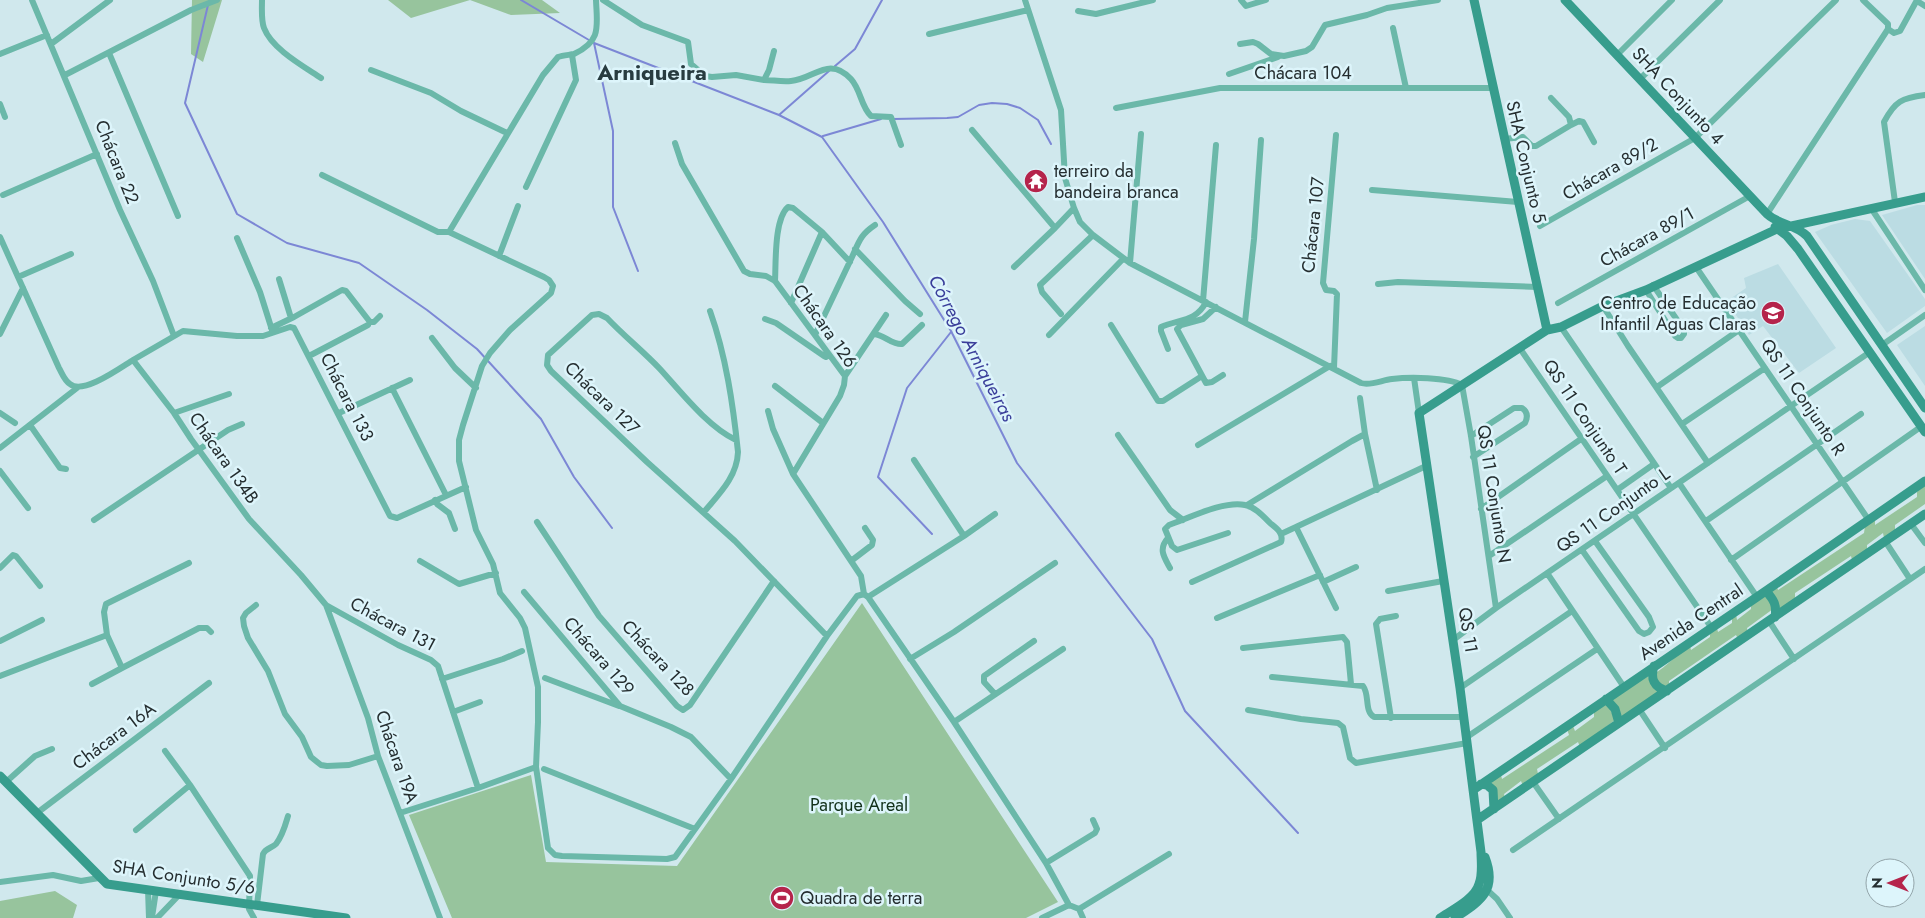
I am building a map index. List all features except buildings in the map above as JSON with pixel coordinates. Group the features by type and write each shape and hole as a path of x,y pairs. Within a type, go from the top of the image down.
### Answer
{"street":[{"name":"Chácara 22","path":"32,0 124,218 153,281 174,336"},
{"path":"51,44 110,0"},
{"path":"64,75 191,10 217,0"},
{"path":"262,0 264,29 272,41 296,62 321,78"},
{"path":"449,232 533,90 552,64 558,57 572,55 594,41 597,33 596,0"},
{"path":"603,0 642,25 688,42 691,64 705,76 712,78 736,75 764,80 791,81 828,68 840,71 850,79 859,91 871,116 890,117 901,144"},
{"path":"1025,0 1061,110 1065,178 1080,222 1093,235 1130,263 1332,368 1367,384 1390,379 1414,378 1462,385"},
{"path":"1078,11 1096,14 1153,0"},
{"path":"1241,0 1246,6 1266,0"},
{"path":"1228,74 1279,56 1306,51 1312,47 1325,25 1387,8 1438,0"},
{"name":"SHA Conjunto 5","path":"1474,0 1547,330"},
{"name":"SHA Conjunto 4","path":"1565,0 1767,214 1775,221 1798,228 1806,236 1924,403"},
{"path":"1617,55 1672,0"},
{"path":"1640,79 1720,0"},
{"name":"Chácara 89/2","path":"1540,226 1695,138 1836,0"},
{"path":"1767,214 1888,29 1888,24 1863,0"},
{"path":"1888,29 1894,33 1900,32 1917,0 1925,6"},
{"path":"930,34 1028,10"},
{"path":"1394,28 1406,88"},
{"path":"0,54 47,36"},
{"path":"1240,44 1253,42 1271,54 1279,56"},
{"path":"764,80 770,70 774,51"},
{"path":"109,53 178,216"},
{"path":"526,188 576,80 572,55"},
{"path":"371,70 430,93 461,111 507,133"},
{"name":"Chácara 104","path":"1116,108 1220,88 1493,88"},
{"path":"1895,202 1884,122 1898,102 1907,97 1925,95"},
{"path":"1552,98 1569,117 1571,125"},
{"path":"0,104 5,116"},
{"path":"1504,139 1523,137 1532,146 1536,146 1579,121 1583,122 1594,142"},
{"path":"972,130 1055,228"},
{"path":"1130,263 1141,134"},
{"name":"Chácara 107","path":"1332,368 1337,294 1334,291 1326,290 1323,283 1336,135"},
{"path":"1245,322 1254,240 1261,140"},
{"name":"Chácara 126","path":"675,143 682,164 742,268 747,273 761,274 775,281 845,376 840,396 793,474"},
{"path":"1168,349 1161,327 1196,315 1202,310 1216,145"},
{"path":"3,195 97,154"},
{"path":"322,175 438,232 449,232 544,277 549,280 552,286 551,293 528,312 490,354 482,366 459,440 459,461 476,530 496,573 500,594 525,628 538,687 536,767 548,848 555,855 672,858 678,854 827,636 857,596 866,596 964,536 994,514"},
{"path":"1372,190 1518,202"},
{"name":"Chácara 89/1","path":"1558,303 1750,196"},
{"path":"1414,378 1419,413 1547,330 1561,326 1603,306 1696,267 1778,229 1925,197"},
{"path":"499,256 518,206"},
{"path":"775,281 777,242 782,216 786,208 792,208 822,232 850,262"},
{"path":"1014,267 1074,208"},
{"path":"1871,208 1925,290"},
{"name":"SHA Conjunto 4","path":"1767,214 1769,220 1788,237 1824,286 1923,429"},
{"path":"1806,236 1806,227 1812,221"},
{"path":"815,335 862,236 875,225"},
{"path":"1788,237 1790,225"},
{"path":"791,303 822,232"},
{"path":"1061,314 1042,292 1040,286 1093,235"},
{"path":"0,237 64,378 76,388"},
{"path":"237,238 260,292 272,331 291,318 342,290 346,291 370,322 374,322 380,316"},
{"path":"855,249 920,314"},
{"path":"18,276 71,254"},
{"path":"1049,335 1123,258"},
{"name":"QS 11 Conjunto R","path":"1696,267 1868,519"},
{"path":"278,279 291,318"},
{"path":"1824,286 1837,279"},
{"path":"1378,284 1398,282 1538,287"},
{"path":"1649,287 1684,330 1681,338 1675,336 1649,287"},
{"path":"0,334 23,288"},
{"path":"1833,301 1837,295 1846,293"},
{"path":"1603,306 1708,463"},
{"path":"1216,307 1203,319 1181,325 1177,329 1206,383 1209,384 1223,375"},
{"path":"704,512 732,477 738,462 726,365 719,335 710,310"},
{"name":"Chácara 127","path":"736,440 716,428 690,403 659,368 607,318 600,314 592,315 548,355 547,365 551,371 647,462 735,540 827,636"},
{"path":"845,376 886,315"},
{"path":"1882,345 1925,315"},
{"path":"765,319 776,323 824,356 829,355"},
{"path":"309,356 368,325"},
{"path":"874,334 883,336 894,343 902,344 922,325"},
{"path":"1111,325 1158,401 1163,401 1202,376"},
{"path":"1561,326 1671,488"},
{"name":"Chácara 133","path":"174,336 182,331 189,330 238,336 294,328 390,516 397,518 466,487"},
{"path":"1657,387 1739,330"},
{"path":"0,448 76,388 88,386 174,336"},
{"path":"432,338 455,368 476,388"},
{"name":"QS 11 Conjunto T","path":"1519,347 1711,627"},
{"name":"QS 11 Conjunto L","path":"1453,640 1496,608 1870,352"},
{"name":"Chácara 134B","path":"133,360 174,413 199,451 249,519 302,575 326,605"},
{"path":"1198,445 1332,368"},
{"path":"1682,424 1765,368"},
{"path":"338,413 410,380"},
{"name":"QS 11 Conjunto N","path":"1462,385 1496,608"},
{"path":"775,386 824,422"},
{"path":"392,388 446,495"},
{"path":"174,413 228,394"},
{"path":"1360,398 1365,434 1377,490"},
{"path":"1471,436 1514,408 1522,408 1526,413 1527,419 1525,423 1474,457"},
{"path":"768,411 776,436 793,474 861,576 866,596 954,722 1046,864 1069,905 1079,909 1083,918"},
{"path":"0,413 15,424"},
{"name":"QS 11","path":"1419,413 1467,740 1481,852 1479,885"},
{"path":"1706,521 1861,414"},
{"path":"94,520 228,430 242,424"},
{"path":"30,425 60,468 66,469"},
{"path":"1731,560 1842,482 1923,429"},
{"path":"1247,505 1365,434"},
{"path":"1118,435 1170,510 1183,520"},
{"path":"1481,509 1581,439"},
{"path":"914,460 964,536"},
{"path":"1617,490 1654,464"},
{"path":"1281,534 1426,466"},
{"path":"0,471 28,508"},
{"path":"1489,556 1607,476"},
{"name":"Avenida Central","path":"1473,790 1711,627 1766,592 1925,480"},
{"path":"1678,483 1757,597"},
{"path":"435,500 448,513 455,529"},
{"path":"1192,582 1281,542 1281,534 1260,513 1247,505 1232,505 1183,520 1165,528 1174,548 1180,550 1228,533"},
{"path":"1477,820 1925,514"},
{"name":"Chácara 128","path":"537,522 599,616 677,706 683,710 690,705 774,581"},
{"path":"1911,524 1925,543"},
{"path":"1296,527 1336,608"},
{"path":"851,561 868,550 874,543 874,540 865,528"},
{"path":"1168,538 1163,543 1162,550 1170,568"},
{"path":"1582,550 1639,631 1644,634 1649,632 1653,627 1648,617 1595,540"},
{"path":"1885,541 1910,579"},
{"path":"0,568 13,555 16,556 40,586"},
{"path":"420,561 459,584 496,573"},
{"path":"122,668 107,635 104,612 106,604 190,563"},
{"path":"910,658 993,606 1055,563"},
{"path":"1323,582 1356,567"},
{"path":"1513,850 1925,569"},
{"path":"1547,574 1624,687"},
{"path":"1217,618 1320,575"},
{"path":"1388,591 1444,581"},
{"name":"Chácara 129","path":"524,592 620,706 691,737 731,779"},
{"path":"1766,592 1776,605 1772,619 1794,659"},
{"path":"256,605 246,613 244,618 244,626 248,638 268,671 285,714 302,737 312,757 321,765 327,766 349,764 378,756"},
{"name":"Chácara 131","path":"326,605 398,645 431,660 438,666 478,788"},
{"name":"Chácara 19A","path":"326,605 368,718 378,756 440,918"},
{"path":"1460,688 1572,612"},
{"path":"1391,718 1376,624 1380,619 1396,616"},
{"path":"0,641 42,620"},
{"path":"92,684 199,628 207,628 211,632"},
{"path":"0,676 107,635"},
{"path":"1243,648 1343,637 1347,642 1351,684"},
{"path":"995,694 984,682 984,676 1034,641"},
{"path":"954,722 1063,648"},
{"path":"1248,710 1338,723 1343,727 1350,758 1356,763 1467,740 1597,649"},
{"path":"442,679 522,651"},
{"path":"1654,666 1653,681 1659,688 1667,691"},
{"path":"1272,677 1360,684 1365,688 1369,711 1372,715 1391,718 1464,717"},
{"path":"545,678 620,706"},
{"name":"Chácara 16A","path":"37,813 209,683"},
{"path":"1606,699 1615,709 1619,723"},
{"path":"453,712 480,702"},
{"path":"1639,709 1665,748"},
{"path":"3,779 35,756 52,749"},
{"path":"165,751 190,785 250,876 253,904"},
{"path":"400,813 536,767"},
{"path":"544,769 695,829"},
{"name":"SHA Conjunto 5/6","path":"3,779 99,878 111,886 346,918"},
{"path":"1533,782 1559,819"},
{"path":"1481,784 1487,785 1493,790 1494,809"},
{"path":"136,830 190,785"},
{"path":"254,918 250,912 264,850 276,844 283,832 288,816"},
{"path":"1046,864 1095,833 1097,830 1093,820"},
{"name":"QS 11","path":"1481,852 1487,863 1488,890"},
{"path":"1079,909 1170,854"},
{"path":"0,882 53,875 81,881 99,878"},
{"path":"1440,918 1477,890 1479,885 1488,890 1497,899 1510,918"},
{"path":"1454,918 1465,915 1488,890"},
{"path":"151,918 152,891"},
{"path":"157,918 180,894"},
{"path":"1042,918 1069,905"}],"shaded area":[{"path":"1917,205 1925,205 1925,279 1882,215"},
{"path":"1855,219 1870,221 1925,299 1925,306 1887,333 1815,232 1831,225"},
{"name":"Centro de Educação Infantil Águas Claras","path":"1778,264 1836,348 1799,373 1763,326 1749,335 1727,301 1746,288 1744,278"},
{"path":"1925,326 1925,386 1897,345"}],"green space":[{"path":"192,0 222,0 203,62 191,54"},
{"path":"388,0 470,0 411,18"},
{"path":"470,0 542,0 560,13 511,15"},
{"path":"1925,485 1925,504 1895,525 1895,530 1884,538 1883,533 1867,545 1867,550 1852,560 1851,556 1795,593 1795,599 1780,609 1769,592 1777,587 1778,590 1864,533 1865,526 1875,520 1875,525 1917,497 1917,492"},
{"path":"1764,595 1772,601 1773,609 1747,628 1748,633 1738,639 1736,635 1669,681 1669,686 1664,688 1656,683 1654,674 1690,646 1691,650 1710,637 1710,633 1717,628 1718,632 1732,623 1732,617 1736,614 1737,620 1751,609 1751,604"},
{"name":"Parque Areal","path":"862,603 1058,902 1026,918 452,918 409,815 531,775 546,862 677,866"},
{"path":"1647,675 1658,693 1622,717 1611,699"},
{"path":"1607,702 1615,720 1580,747 1578,742 1537,769 1538,774 1523,786 1521,781 1504,794 1505,798 1498,803 1496,790 1491,782 1501,775 1502,779 1569,735 1567,729 1573,726 1575,731 1594,717 1594,711"},
{"path":"55,891 77,905 73,918 0,918 0,901"}],"waterway":[{"name":"Córrego Arniqueiras","path":"521,0 594,43 779,115 822,137 883,222 951,331 1017,463 1152,639 1185,711 1298,833"},
{"path":"835,66 855,49 882,0"},
{"path":"208,5 185,103 237,214 287,243 359,263 427,310 477,349 541,419 574,477 612,528"},
{"path":"594,43 613,131 613,207 638,271"},
{"path":"779,115 829,71"},
{"path":"893,119 958,117 979,105 992,103 1007,104 1020,108 1038,120 1051,144"},
{"path":"823,136 881,119"},
{"path":"932,534 878,477 907,388 951,332"}],"place":[{"name":"terreiro da bandeira branca","path":"1036,181"},
{"name":"Centro de Educação Infantil Águas Claras","path":"1773,313"},
{"name":"Quadra de terra","path":"782,898"}],"district":[{"name":"Arniqueira","path":"652,72"}]}
